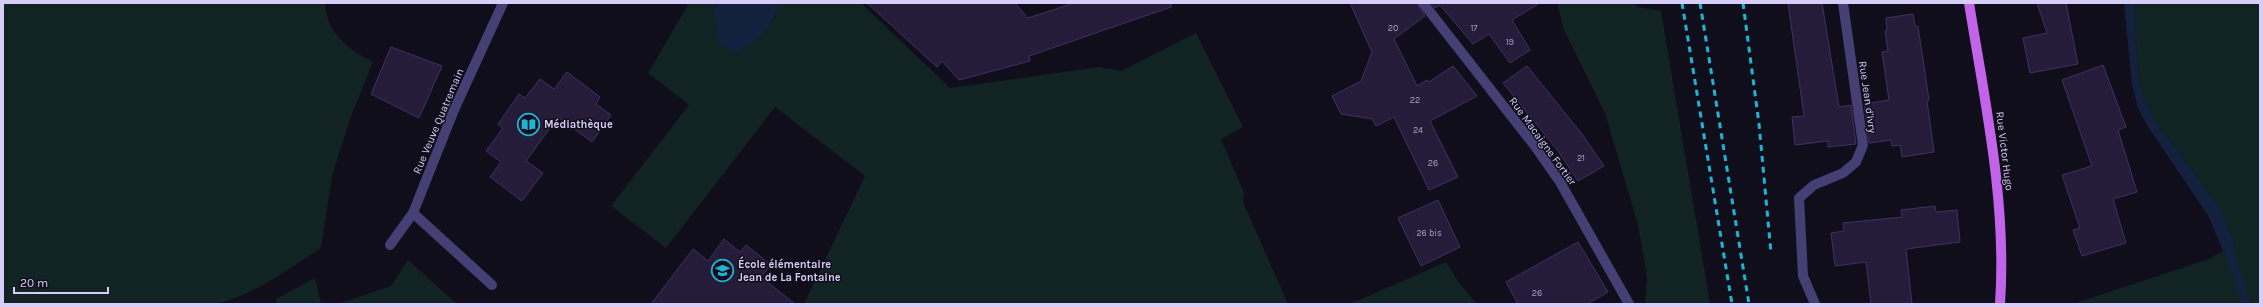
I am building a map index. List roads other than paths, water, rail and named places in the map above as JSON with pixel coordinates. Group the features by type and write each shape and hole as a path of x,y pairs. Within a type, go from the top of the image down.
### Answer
{"main road":[{"name":"Rue Victor Hugo","path":"1969,3 1994,152 2001,220 2000,304"}],"street":[{"name":"Rue Veuve Quatremain","path":"390,245 413,213 454,110 503,3"},
{"name":"Rue Macaigne Fortier","path":"1423,3 1534,145 1560,182 1629,304"},
{"name":"Rue Jean d'Ivry","path":"1815,304 1803,276 1799,198 1814,185 1843,173 1856,162 1863,145 1843,3"},
{"path":"413,213 492,285"}],"water":[{"path":"719,3 781,3 764,32 753,42 737,52 719,44 714,10"},
{"path":"2124,3 2134,3 2138,77 2144,99 2156,122 2220,208 2235,244 2223,251 2209,217 2147,125 2138,108 2132,85"}],"waterway":[{"path":"2225,237 2246,304"}],"railway":[{"path":"1682,3 1732,304"},
{"path":"1700,3 1749,304"},
{"path":"1743,3 1759,124 1771,253"}],"place":[{"name":"Médiathèque","path":"528,124"},
{"name":"École élémentaire Jean de La Fontaine","path":"722,270"}]}
